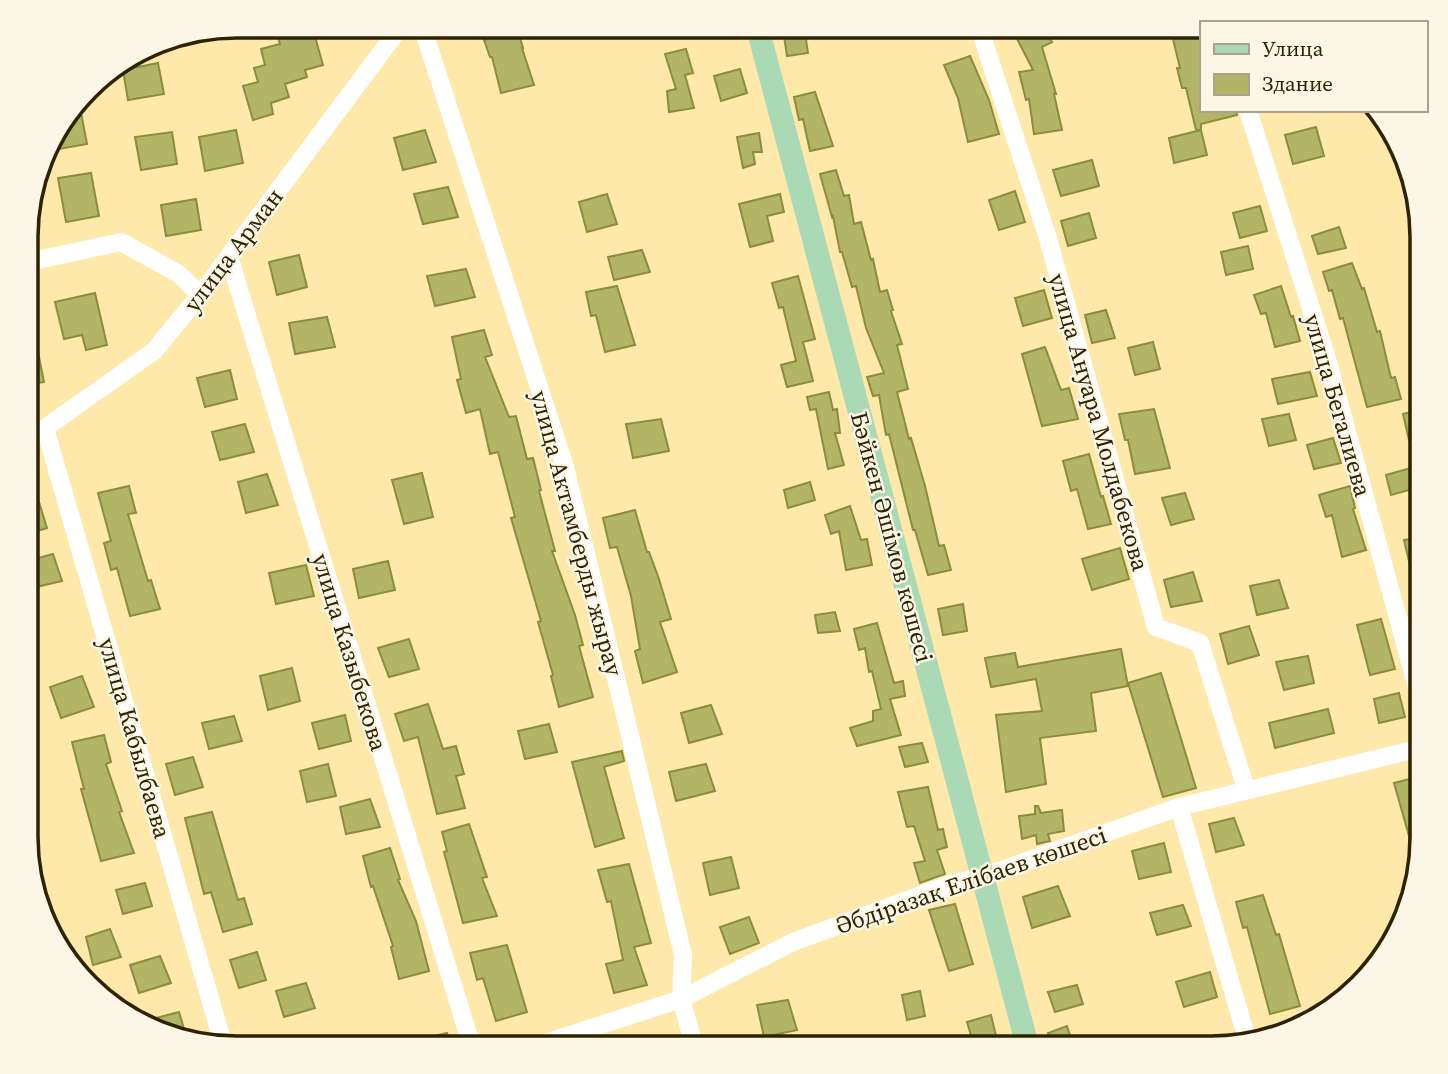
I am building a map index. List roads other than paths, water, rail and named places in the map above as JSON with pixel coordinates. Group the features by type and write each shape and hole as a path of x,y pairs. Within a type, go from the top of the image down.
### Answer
{"main road":[{"name":"Бәйкен Әшімов көшесі","path":"760,39 1025,1036"}],"street":[{"name":"улица Арман","path":"38,431 154,351 229,257 391,39"},
{"name":"улица Актамберды жырау","path":"426,39 565,467 683,955 681,999 691,1035"},
{"name":"улица Ануара Молдабекова","path":"983,39 1047,234 1156,627 1200,643 1246,789"},
{"name":"улица Бегалиева","path":"1249,112 1328,362 1409,658"},
{"path":"38,259 121,242 179,274 200,295"},
{"name":"улица Казыбекова","path":"229,257 468,1035"},
{"name":"улица Кабылбаева","path":"46,428 220,1034"},
{"name":"Әбдіразақ Елібаев көшесі","path":"569,1035 681,999 793,942 954,883 982,877 1179,807 1409,751"},
{"path":"1179,807 1245,1032"}]}
